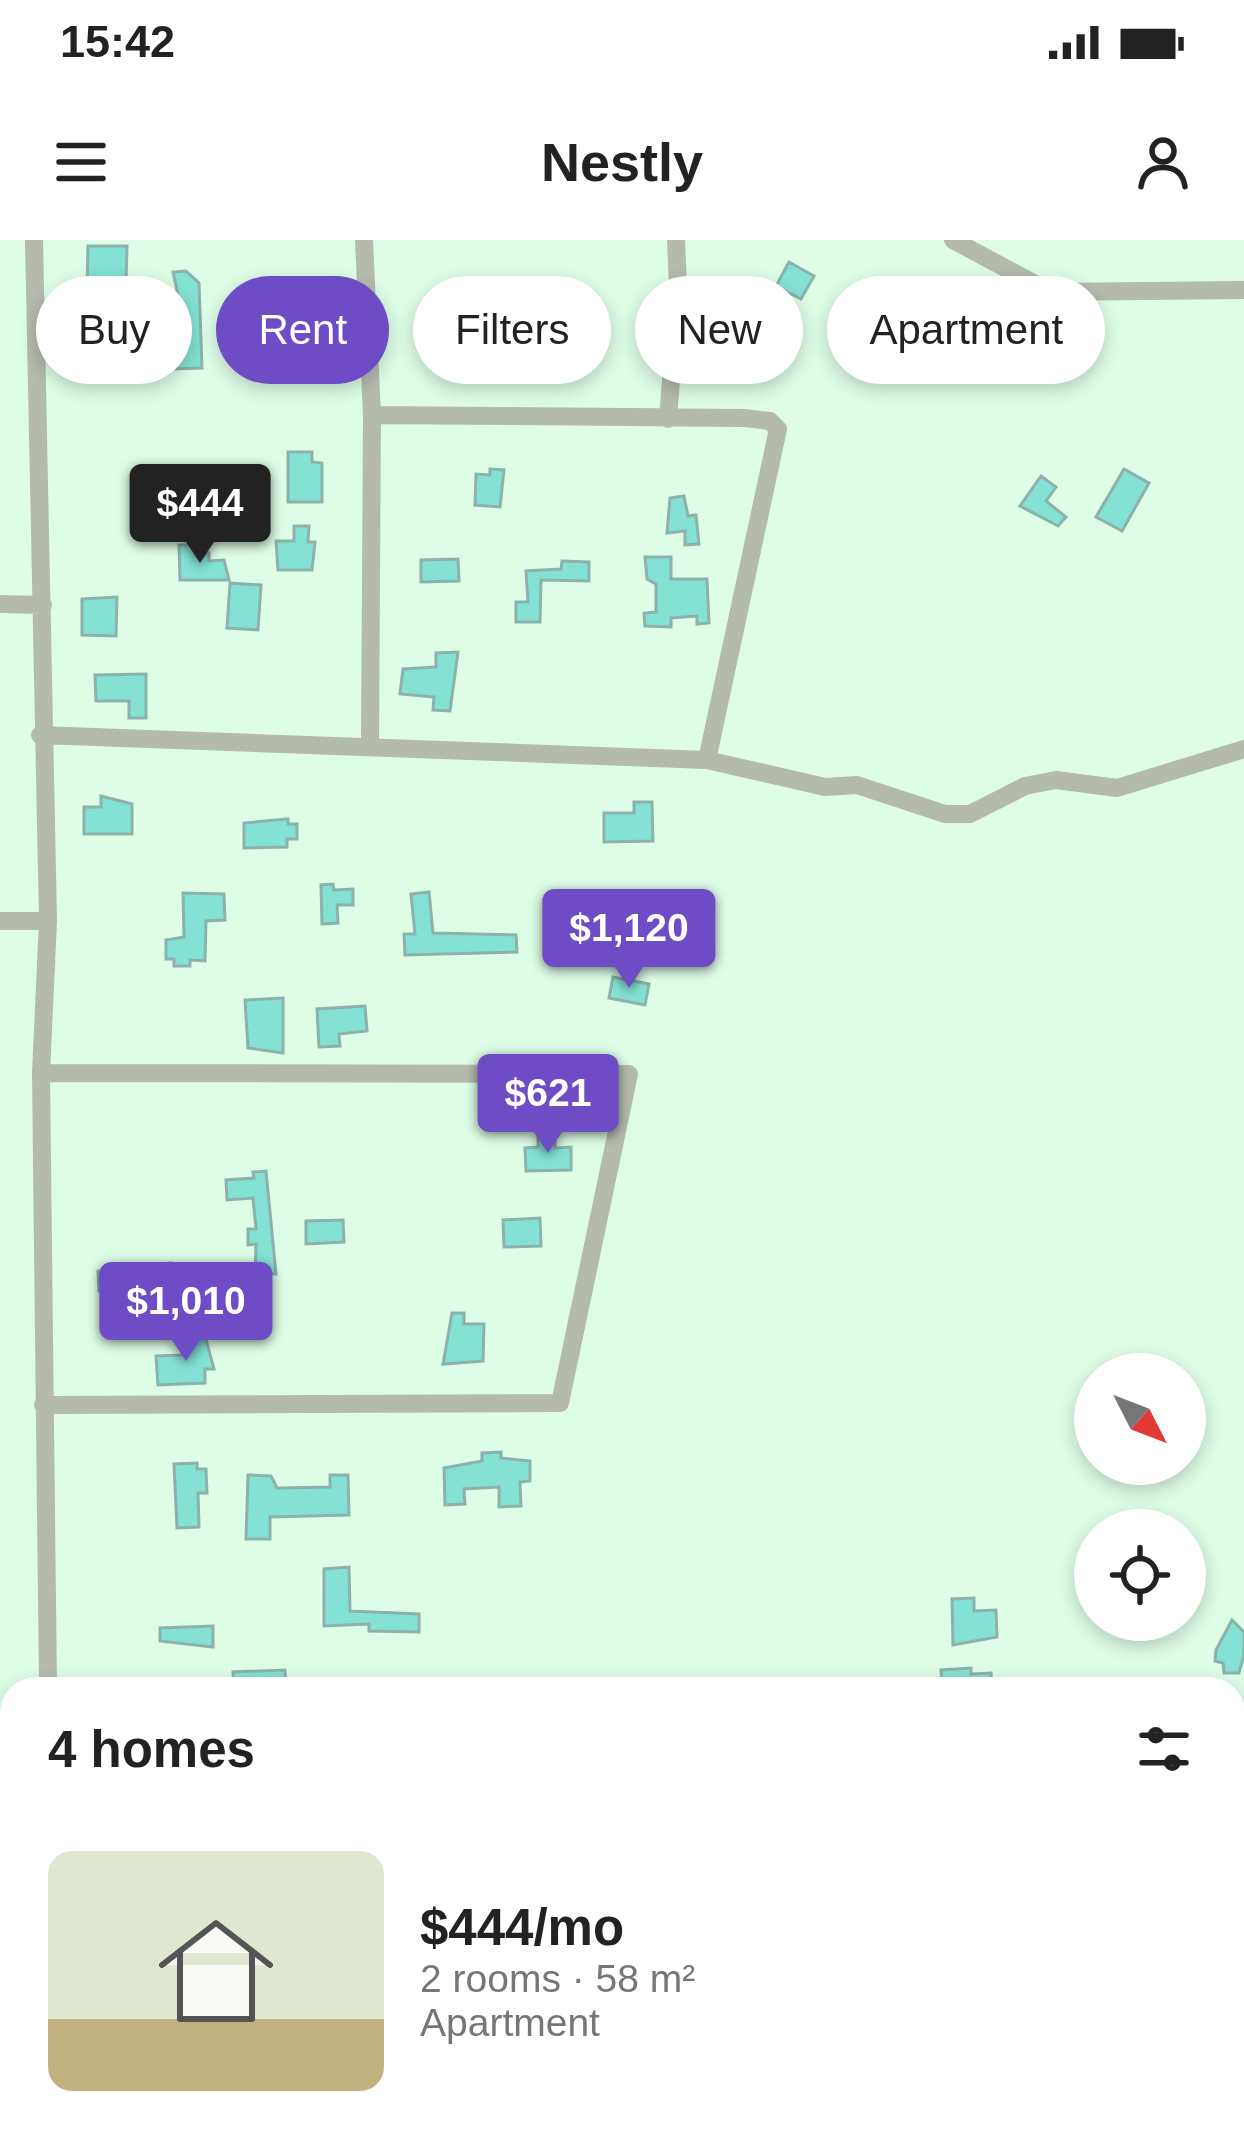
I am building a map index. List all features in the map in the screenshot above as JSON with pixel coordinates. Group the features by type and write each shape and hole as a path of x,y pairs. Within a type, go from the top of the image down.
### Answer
{"street":[{"path":"34,240 43,605 40,735 48,920 41,1073 48,1677"},
{"path":"364,240 372,415 370,745"},
{"path":"668,419 678,287 676,240"},
{"path":"953,240 1050,292 1244,290"},
{"path":"372,415 744,418 770,421 778,429 707,760"},
{"path":"0,604 43,605"},
{"path":"40,735 707,760 825,787 856,785 945,814 970,814 1025,786 1056,780 1117,788 1244,749"},
{"path":"0,921 48,920"},
{"path":"41,1073 628,1074 560,1403 43,1405"}],"building":[{"path":"88,246 127,246 126,276 87,276"},
{"path":"789,262 814,276 803,295 803,276 781,276"},
{"path":"192,277 199,283 202,368 192,368"},
{"path":"288,452 312,452 312,462 322,463 322,502 288,502"},
{"path":"490,469 504,470 500,507 475,505 476,474 490,475"},
{"path":"1124,469 1149,483 1122,531 1096,517"},
{"path":"1041,476 1056,487 1046,501 1066,517 1058,526 1020,506"},
{"path":"684,496 688,516 696,515 699,544 685,545 685,531 667,533 670,498"},
{"path":"294,526 309,526 308,542 315,542 312,570 278,570 276,541 294,541"},
{"path":"179,545 198,545 198,554 209,553 209,561 224,560 229,580 180,580"},
{"path":"645,557 671,557 671,579 707,579 709,623 697,624 697,616 671,618 671,627 645,626 644,613 656,612 656,584 647,579"},
{"path":"458,559 459,581 421,582 421,560"},
{"path":"562,561 589,562 589,581 541,580 540,622 516,622 516,602 528,602 526,571 561,569"},
{"path":"230,583 261,585 258,630 227,628"},
{"path":"117,597 116,636 82,635 82,599"},
{"path":"458,652 450,711 433,710 434,697 400,694 403,669 436,667 436,653"},
{"path":"146,674 146,718 129,718 129,701 96,701 95,675"},
{"path":"101,796 132,804 132,834 84,834 84,807 101,807"},
{"path":"634,802 652,802 653,841 604,842 604,813 634,813"},
{"path":"288,819 288,824 297,824 297,839 287,839 287,847 244,848 244,823"},
{"path":"333,884 334,890 353,889 353,905 337,905 338,923 322,924 321,885"},
{"path":"429,892 433,933 516,935 517,952 405,955 404,934 415,934 411,894"},
{"path":"183,893 224,894 225,920 206,921 205,961 174,966 174,959 166,959 166,940 184,937"},
{"path":"613,977 649,984 645,1005 609,998"},
{"path":"283,998 283,1053 248,1048 245,1000"},
{"path":"365,1006 367,1031 339,1034 340,1046 319,1047 317,1009"},
{"path":"495,1089 517,1089 517,1118 510,1117 509,1130 495,1130"},
{"path":"555,1133 555,1148 571,1147 571,1170 526,1171 525,1148 538,1147 538,1134"},
{"path":"266,1171 276,1274 255,1274 256,1244 248,1245 248,1229 256,1229 253,1198 227,1200 226,1180 254,1178 253,1172"},
{"path":"540,1218 541,1246 504,1247 503,1220"},
{"path":"343,1220 344,1242 306,1244 306,1221"},
{"path":"171,1263 172,1288 99,1291 98,1271"},
{"path":"452,1313 464,1313 464,1324 484,1324 483,1361 443,1364"},
{"path":"205,1336 214,1369 205,1369 205,1383 158,1385 156,1356 183,1355 182,1337"},
{"path":"501,1452 501,1458 530,1461 530,1481 520,1482 521,1506 499,1507 499,1487 464,1489 465,1504 445,1505 444,1468 482,1461 482,1453"},
{"path":"197,1463 197,1469 206,1469 207,1493 198,1493 199,1527 177,1528 174,1464"},
{"path":"248,1475 271,1476 277,1488 330,1487 330,1475 348,1475 349,1515 270,1517 270,1539 246,1539"},
{"path":"349,1567 350,1611 419,1614 419,1632 369,1631 369,1624 324,1626 324,1569"},
{"path":"974,1598 974,1611 996,1610 997,1637 953,1645 952,1599"},
{"path":"1232,1620 1244,1632 1244,1655 1239,1673 1224,1673 1223,1663 1215,1661 1216,1650"},
{"path":"213,1626 213,1647 160,1641 160,1628"},
{"path":"971,1668 971,1674 991,1673 991,1677 941,1677 941,1670"},
{"path":"285,1670 285,1677 233,1677 233,1672"}]}
